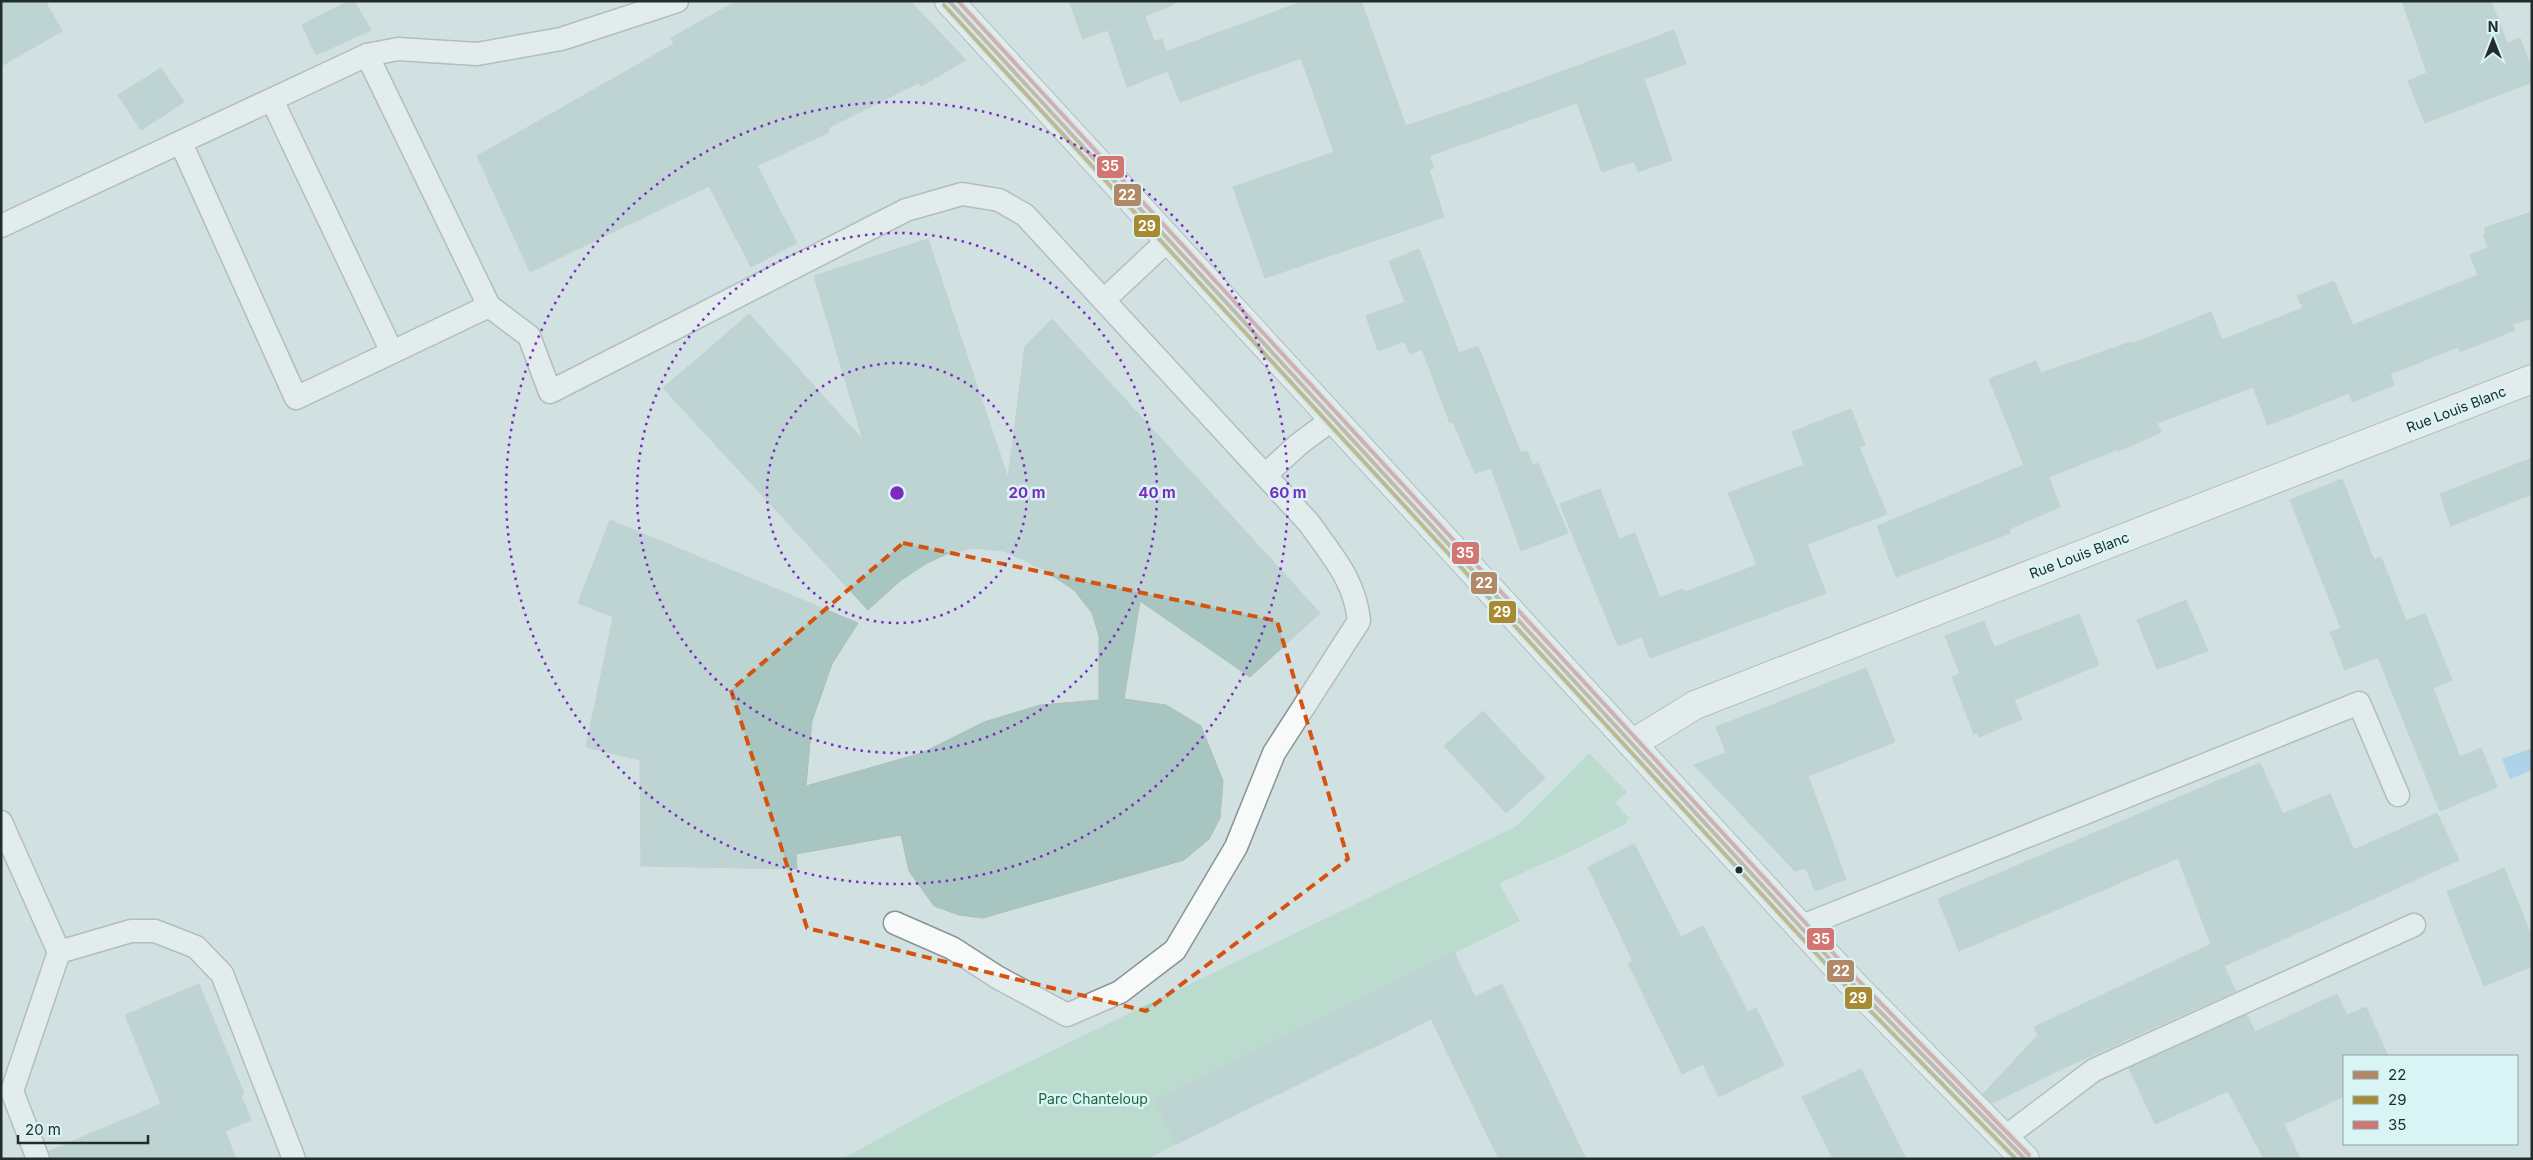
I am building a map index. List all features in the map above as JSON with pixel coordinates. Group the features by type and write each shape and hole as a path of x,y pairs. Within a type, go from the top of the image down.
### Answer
{"street":[{"path":"949,1 1851,982 2024,1158"},
{"name":"Rue Louis Blanc","path":"1632,744 1695,705 2532,379"}],"lane":[{"path":"1,226 367,55 398,49 477,54 552,41 678,1"},
{"path":"367,55 489,306 529,336 550,392 906,210 962,194 999,200 1025,214 1309,523 1345,574 1357,600 1359,622 1274,752 1236,847 1175,950 1120,992 1067,1015 997,977 952,948 895,924"},
{"path":"272,100 392,352"},
{"path":"181,143 296,398 489,306"},
{"path":"1104,300 1168,240"},
{"path":"1265,475 1299,444 1334,418"},
{"path":"1800,927 2359,703 2398,795"},
{"path":"1,822 59,952 12,1091 38,1159"},
{"path":"2004,1138 2094,1070 2414,925"},
{"path":"59,952 131,931 155,931 196,947 222,974 294,1159"}],"highlighted area":[{"path":"903,543 1277,621 1348,859 1146,1011 807,928 731,690"}],"green space":[{"name":"Parc Chanteloup","path":"1589,753 1627,792 1615,803 1629,818 1625,824 1570,852 1499,883 1520,921 1155,1100 1176,1144 1148,1159 842,1159 946,1102 1517,826"}],"water":[{"path":"2532,748 2532,770 2510,779 2502,759"}],"building":[{"path":"1,1 45,1 62,31 1,66"},
{"path":"349,1 354,1 371,30 316,55 302,25"},
{"path":"737,1 910,1 966,60 921,86 918,83 828,128 829,132 757,166 797,243 751,267 709,186 530,272 477,156 674,44 671,38"},
{"path":"1069,1 1174,1 1175,4 1145,16 1154,41 1162,39 1166,52 1304,1 1361,1 1406,126 1526,85 1674,30 1686,64 1644,79 1672,160 1638,172 1634,161 1602,172 1577,103 1429,156 1434,168 1429,170 1444,217 1265,278 1233,187 1334,152 1301,58 1180,102 1168,71 1127,87 1108,30 1083,39"},
{"path":"2402,1 2491,1 2507,43 2520,38 2532,69 2532,82 2425,123 2408,81 2427,73"},
{"path":"161,68 184,102 141,130 118,95"},
{"path":"2532,212 2532,318 2512,324 2515,330 2460,352 2458,347 2390,374 2394,385 2352,402 2349,393 2268,425 2253,387 2157,423 2161,432 2119,451 2118,449 2049,477 2060,507 2009,529 2010,533 1896,577 1877,526 2024,465 1989,379 2036,361 2041,373 2131,342 2132,344 2211,312 2222,340 2303,308 2297,296 2334,281 2353,325 2478,275 2470,255 2488,247 2483,235 2486,233 2484,228"},
{"path":"928,239 1008,478 1025,346 1052,319 1320,613 1250,677 1140,601 1124,699 1166,705 1201,726 1223,781 1220,818 1209,839 1184,860 983,918 959,915 934,906 909,871 901,835 796,854 797,869 641,866 640,760 586,747 613,617 578,603 610,520 858,623 832,664 812,721 806,786 922,753 984,722 1040,705 1099,700 1099,636 1092,613 1074,590 1042,569 1004,551 974,548 949,553 927,563 900,581 868,610 663,388 749,314 863,440 814,276"},
{"path":"1419,249 1459,353 1478,346 1521,453 1527,451 1533,466 1538,463 1568,533 1521,551 1491,468 1475,473 1453,422 1450,423 1422,349 1410,354 1404,341 1378,351 1366,316 1405,302 1389,261"},
{"path":"1851,409 1865,445 1859,447 1887,514 1807,544 1826,593 1650,658 1642,637 1618,646 1560,504 1600,489 1619,539 1635,533 1660,598 1683,589 1685,592 1757,565 1728,493 1804,465 1792,432"},
{"path":"2532,458 2532,494 2451,526 2440,494"},
{"path":"2342,479 2374,560 2381,557 2406,621 2425,613 2452,680 2433,688 2460,757 2481,748 2497,787 2440,811 2378,657 2345,670 2330,632 2341,628 2290,500"},
{"path":"2186,600 2208,651 2157,669 2137,620"},
{"path":"2079,614 2099,665 2014,700 2022,719 1979,737 1977,733 1974,734 1952,677 1960,674 1945,636 1984,621 1994,647"},
{"path":"1866,668 1895,742 1808,776 1846,879 1815,891 1806,868 1795,871 1694,765 1726,753 1716,727"},
{"path":"1483,711 1545,778 1506,813 1444,746"},
{"path":"2260,763 2283,814 2330,794 2354,850 2437,813 2459,860 2224,966 2236,991 2068,1066 1992,1103 1983,1094 2038,1035 2034,1027 2211,944 2178,858 1959,951 1938,899"},
{"path":"1634,844 1681,937 1703,926 1748,1012 1756,1008 1784,1065 1719,1097 1703,1064 1682,1074 1628,963 1633,961 1588,867"},
{"path":"2504,868 2532,937 2532,966 2484,986 2447,892"},
{"path":"1454,952 1475,997 1502,984 1586,1159 1499,1159 1431,1019 1176,1144 1155,1100"},
{"path":"199,984 244,1094 241,1096 251,1120 225,1131 236,1159 51,1159 49,1151 161,1104 125,1015"},
{"path":"2337,994 2347,1015 2366,1007 2388,1055 2343,1055 2343,1096 2284,1124 2300,1159 2264,1159 2228,1091 2155,1124 2129,1068 2247,1015 2255,1032"},
{"path":"1861,1069 1906,1159 1833,1159 1802,1097"}],"transit line":[{"name":"22","path":"949,1 1851,982 2025,1159"},
{"name":"35","path":"958,1 1856,978 2029,1155"},
{"name":"29","path":"944,5 1846,986 2016,1159"}]}
